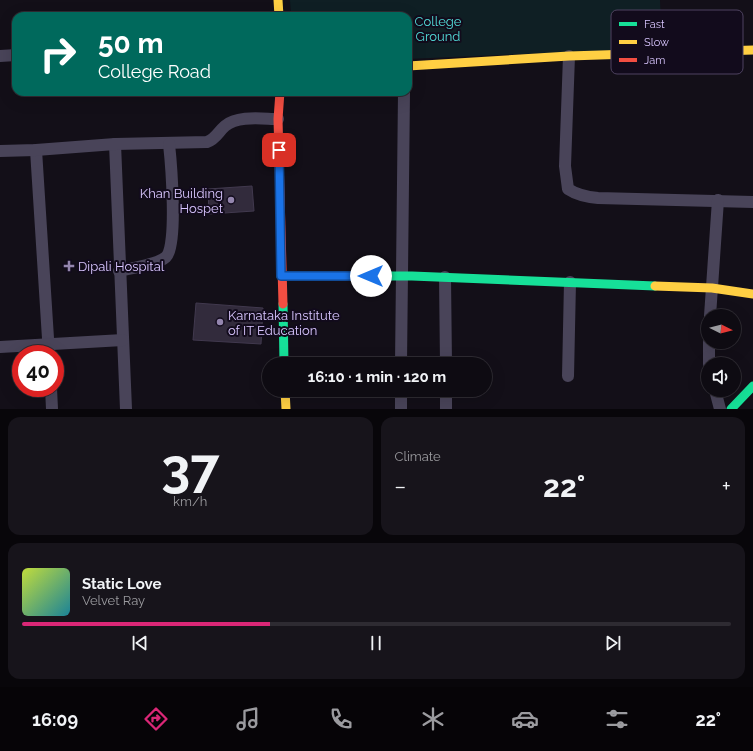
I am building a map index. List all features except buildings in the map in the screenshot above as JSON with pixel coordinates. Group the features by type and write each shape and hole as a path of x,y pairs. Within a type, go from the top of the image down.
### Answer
{"street":[{"path":"278,0 279,12"},
{"path":"743,50 753,50"},
{"path":"0,56 12,55"},
{"path":"412,66 611,55"},
{"path":"569,56 566,166 568,189 586,197 598,198 753,202"},
{"path":"280,96 278,119 284,357"},
{"path":"401,357 404,96"},
{"path":"0,150 36,150 115,144 207,142 217,137 225,126 237,121 278,119"},
{"path":"115,144 119,271 124,340 126,409"},
{"path":"119,271 155,262 165,258 170,253 172,236 173,175 169,144"},
{"path":"36,150 49,345"},
{"path":"710,309 718,200"},
{"path":"281,276 445,276 712,288 753,294"},
{"path":"445,276 446,357"},
{"path":"568,376 570,282"},
{"path":"64,347 124,340"},
{"path":"0,347 12,347"},
{"path":"731,409 753,386"},
{"path":"51,397 52,409"},
{"path":"285,397 286,409"},
{"path":"401,397 401,409"},
{"path":"446,397 446,409"},
{"path":"717,397 720,409"}],"green space":[{"name":"College Ground","path":"290,0 660,0 660,10 611,10 611,50 412,59 412,12 291,12"}],"traffic: fast":[{"path":"281,276 412,276 655,286"},
{"path":"283,304 284,357"},
{"path":"731,409 753,386"}],"traffic: slow":[{"path":"278,0 279,12"},
{"path":"743,50 753,50"},
{"path":"412,66 611,55"},
{"path":"655,286 712,288 753,294"},
{"path":"285,397 286,409"}],"traffic: jam":[{"path":"280,96 278,119 283,304"}],"place":[{"name":"Khan Building Hospet","path":"231,200"},
{"name":"Dipali Hospital","path":"69,266"},
{"name":"Karnataka Institute of IT Education","path":"220,322"}],"route":[{"path":"279,150 281,276 371,276"}]}
